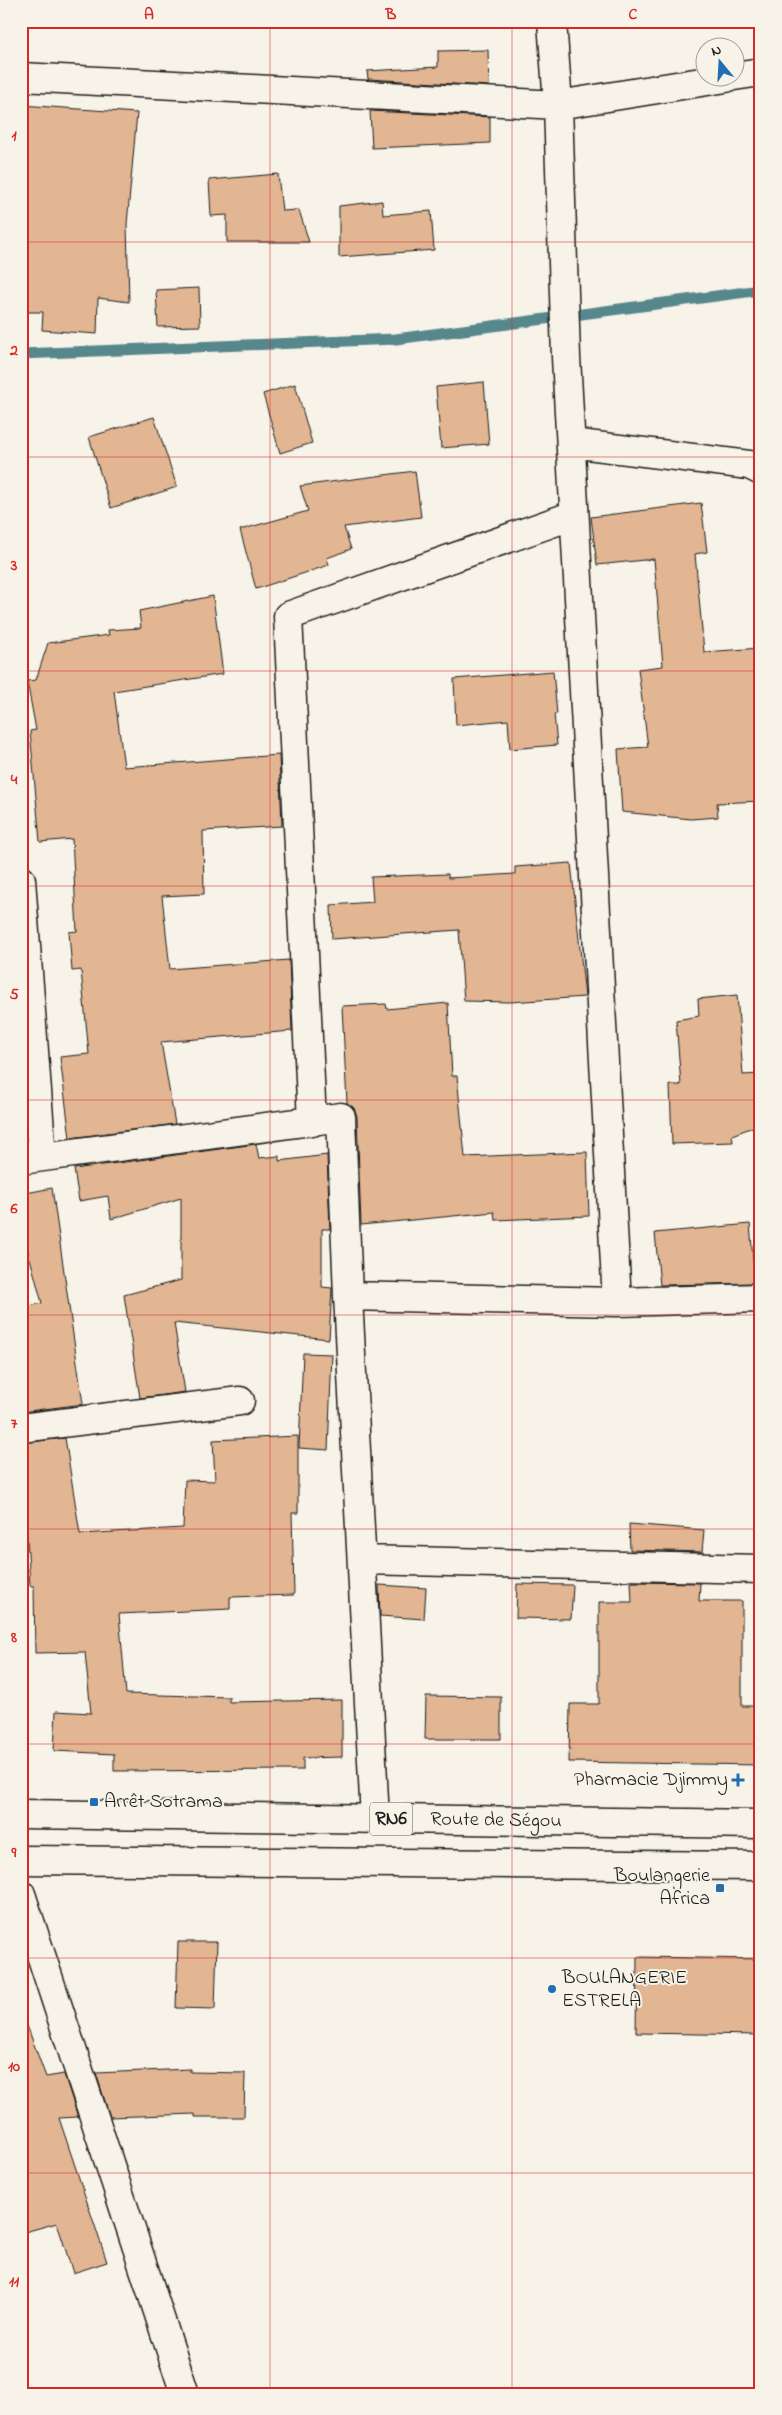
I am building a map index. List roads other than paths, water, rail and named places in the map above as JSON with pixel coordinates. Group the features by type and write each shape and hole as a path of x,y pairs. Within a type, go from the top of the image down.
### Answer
{"main road":[{"path":"552,21 558,104 566,357 574,515 617,1302"},
{"path":"744,75 761,72"},
{"path":"21,78 558,104 694,83"},
{"path":"571,443 749,465 761,471"},
{"path":"312,1122 288,616 574,515"},
{"path":"21,880 32,1159 341,1118 374,1819"},
{"path":"348,1296 617,1302 761,1298"},
{"path":"21,1428 240,1401"},
{"path":"362,1560 761,1569"},
{"name":"Route de Ségou","path":"21,1814 761,1824"},
{"name":"Route de Ségou","path":"21,1860 761,1866"},
{"path":"21,1894 185,2394"}],"waterway":[{"path":"21,354 396,339 761,290"}],"place":[{"name":"Pharmacie Djimmy","path":"738,1780"},
{"name":"Arrêt Sotrama","path":"94,1802"},
{"name":"Boulangerie Africa","path":"720,1888"},
{"name":"BOULANGERIE ESTRELA","path":"552,1989"}]}
